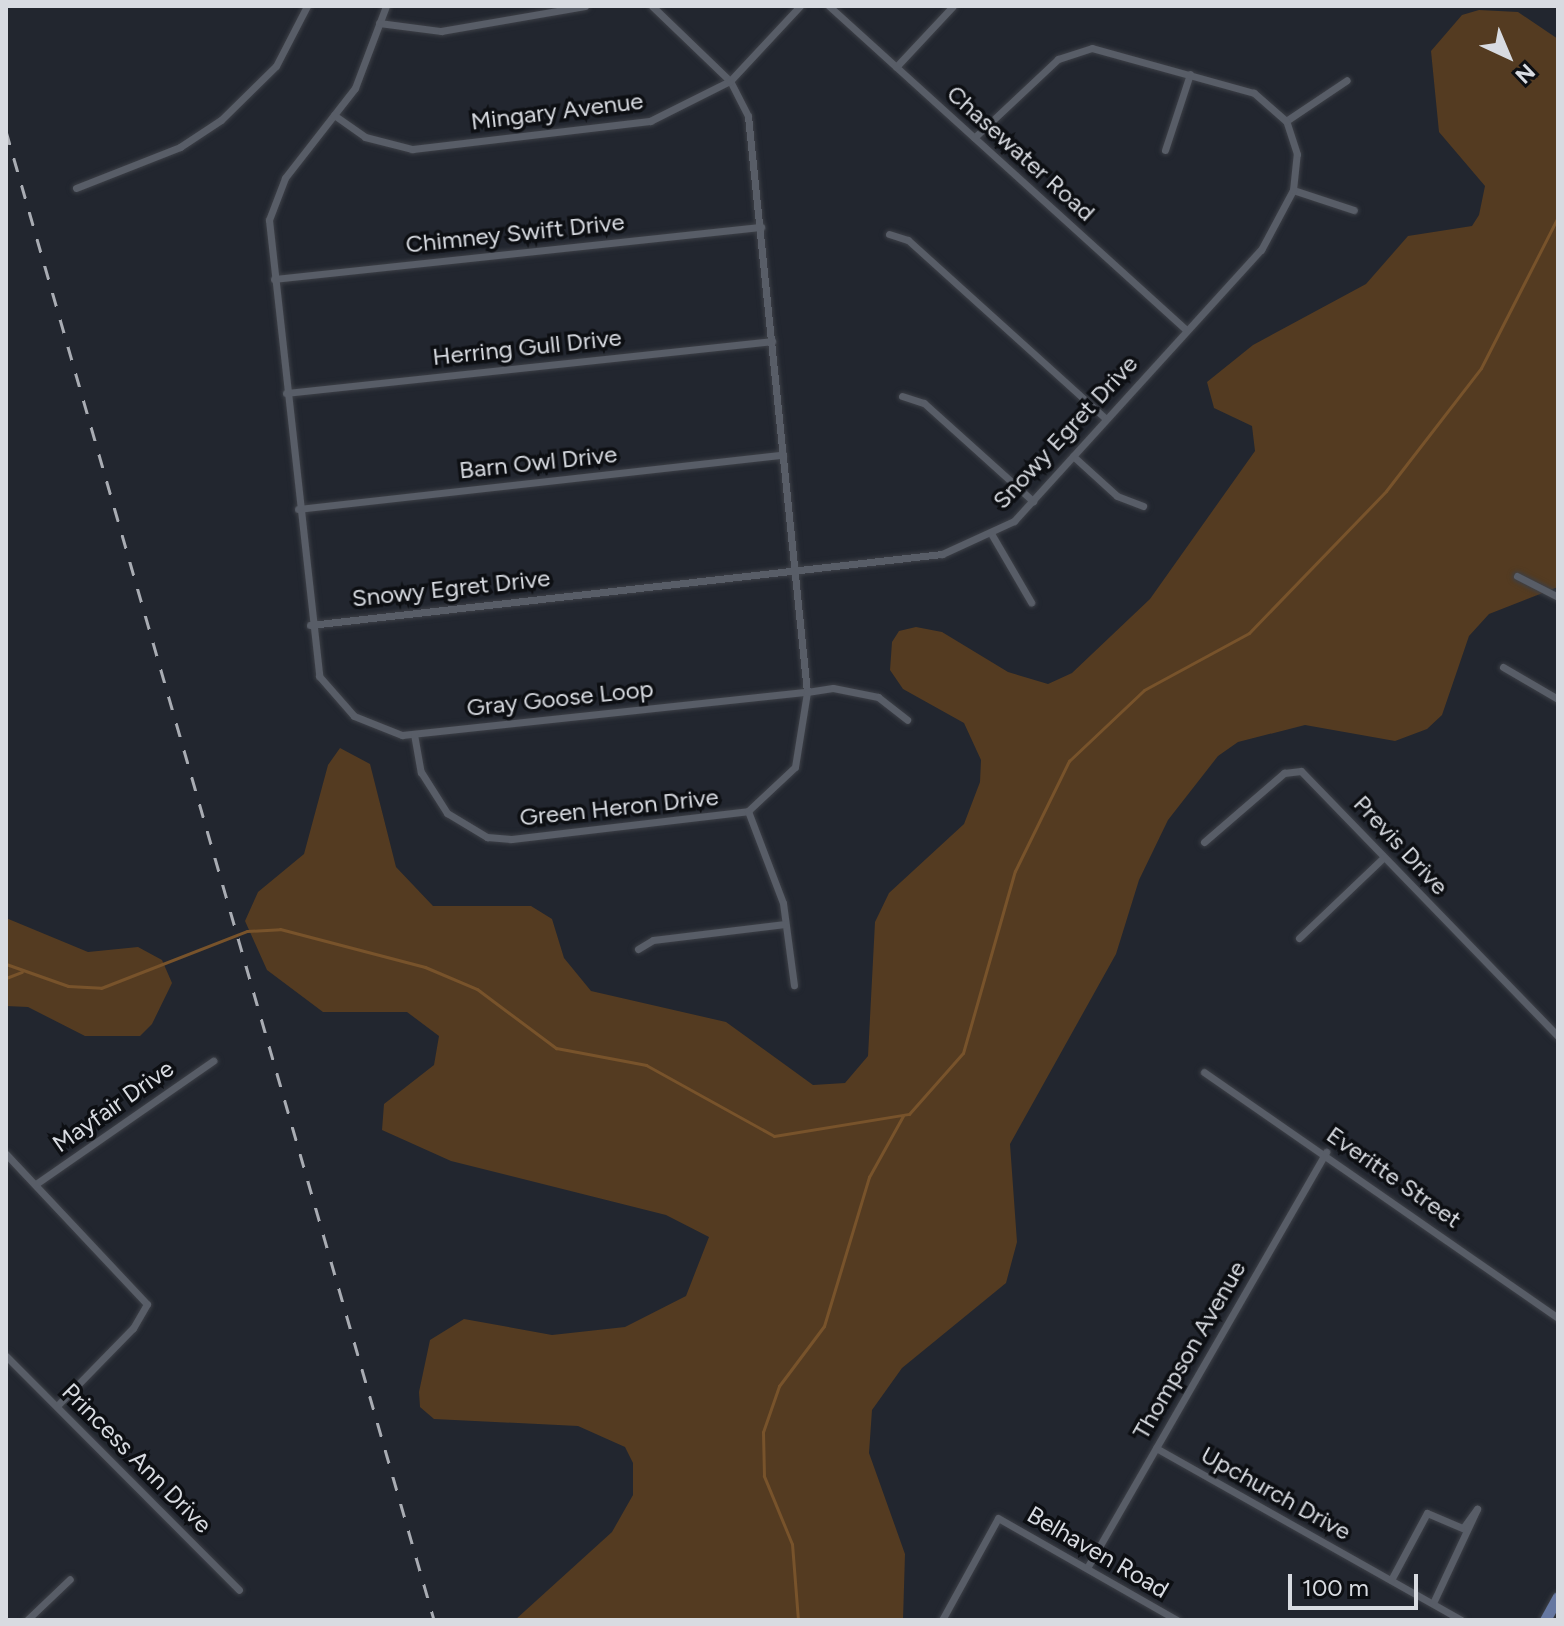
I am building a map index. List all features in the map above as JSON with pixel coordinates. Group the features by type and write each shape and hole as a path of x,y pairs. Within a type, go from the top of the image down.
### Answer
{"main road":[{"path":"1545,1620 1558,1597"}],"street":[{"path":"76,188 180,147 221,120 276,66 307,6"},
{"name":"Gray Goose Loop","path":"386,6 355,88 273,201 274,279 310,625 319,676 331,695 371,728 414,734 833,688 878,697 907,720"},
{"path":"379,23 441,31 585,6"},
{"path":"652,6 730,81 748,116 807,692"},
{"name":"Mingary Avenue","path":"334,115 365,137 412,149 650,121 730,81 800,6"},
{"name":"Chasewater Road","path":"829,6 1185,329"},
{"path":"896,67 953,6"},
{"path":"974,138 1041,72 1078,50 1106,48 1254,93 1286,121 1347,80"},
{"path":"1165,150 1190,74"},
{"name":"Snowy Egret Drive","path":"310,625 942,554 992,535 1033,501 1185,329 1261,250 1293,190 1297,154 1286,121"},
{"path":"1293,190 1354,210"},
{"name":"Chimney Swift Drive","path":"274,279 761,227"},
{"path":"889,234 908,240 1106,419"},
{"name":"Herring Gull Drive","path":"286,393 772,341"},
{"path":"902,396 924,403 1033,501"},
{"name":"Barn Owl Drive","path":"298,509 783,455"},
{"path":"1073,456 1117,496 1143,506"},
{"path":"992,535 1031,602"},
{"path":"1517,576 1558,597"},
{"path":"1503,667 1558,699"},
{"name":"Green Heron Drive","path":"414,734 430,794 487,837 748,811 795,767 807,692"},
{"name":"Previs Drive","path":"1204,842 1296,770 1558,1036"},
{"path":"748,811 785,924 794,985"},
{"path":"1299,938 1384,857"},
{"path":"638,949 653,940 785,924"},
{"name":"Mayfair Drive","path":"36,1184 213,1061"},
{"name":"Everitte Street","path":"1204,1072 1326,1152 1558,1318"},
{"name":"Thompson Avenue","path":"1087,1568 1326,1152"},
{"path":"6,1154 147,1304 133,1328 57,1406"},
{"name":"Princess Ann Drive","path":"6,1356 239,1590"},
{"name":"Upchurch Drive","path":"1156,1448 1461,1620"},
{"path":"1391,1580 1427,1513 1463,1528 1477,1509 1433,1603"},
{"name":"Belhaven Road","path":"942,1620 998,1518 1177,1620"},
{"path":"27,1620 70,1579"}],"shaded area":[{"path":"1479,10 1518,12 1558,39 1558,587 1489,614 1469,636 1442,715 1427,729 1395,741 1305,725 1238,742 1218,756 1168,820 1139,880 1116,954 1010,1144 1017,1242 1006,1283 902,1368 872,1410 869,1453 905,1554 903,1620 515,1620 612,1532 633,1495 633,1463 625,1447 578,1426 434,1419 420,1407 419,1392 430,1340 464,1319 552,1335 625,1327 686,1296 709,1237 666,1215 451,1161 382,1130 384,1104 434,1065 439,1036 407,1012 323,1012 267,970 245,921 258,892 304,854 328,765 340,748 370,764 396,867 433,906 531,906 552,919 564,958 591,991 726,1022 813,1085 845,1083 868,1056 875,922 889,893 964,824 980,782 981,760 964,723 903,689 890,670 892,642 899,631 916,627 942,632 1008,672 1048,684 1072,673 1150,599 1255,451 1252,426 1214,408 1207,382 1253,345 1366,284 1408,236 1472,226 1479,215 1485,186 1439,132 1431,51 1462,15"},
{"path":"6,918 88,952 138,947 162,960 172,983 152,1024 140,1036 85,1036 28,1007 6,1006"}],"waterway":[{"path":"6,964 68,986 101,988 247,931 280,929 425,967 477,989 556,1048 646,1065 774,1136 909,1114 963,1053 1015,871 1069,761 1144,690 1249,633 1386,491 1481,368 1558,217"},
{"path":"6,978 22,972"},
{"path":"798,1620 792,1544 764,1476 763,1432 779,1386 824,1326 869,1177 903,1116"}],"railway":[{"path":"6,131 434,1620"}]}
